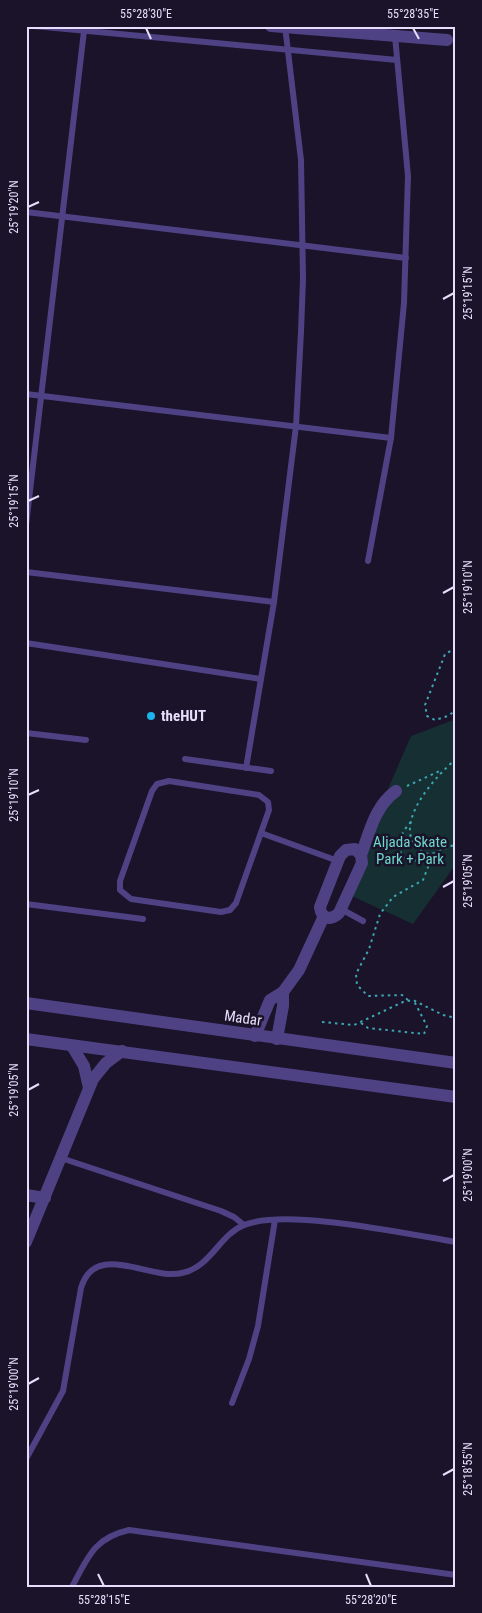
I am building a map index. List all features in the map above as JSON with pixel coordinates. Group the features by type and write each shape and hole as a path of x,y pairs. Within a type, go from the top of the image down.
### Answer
{"street":[{"path":"271,26 448,40"},
{"path":"324,916 334,918 341,909 362,863 362,854 379,810 396,791"},
{"path":"255,1036 270,1000 283,992 299,970 324,916 320,907 338,861 346,850 355,849 362,854"},
{"path":"277,1039 283,1006 283,992"},
{"name":"Madar","path":"26,1003 456,1063"},
{"path":"26,1039 456,1097"},
{"path":"72,1046 84,1066 89,1088"},
{"path":"26,1242 89,1088 99,1070 122,1051"},
{"path":"26,1195 45,1198"}],"lane":[{"path":"34,26 397,60"},
{"path":"246,768 274,602 296,426 302,306 302,246 298,132 286,51 285,27"},
{"path":"26,525 84,31"},
{"path":"368,561 391,438 401,348 406,258 408,176 395,36"},
{"path":"26,212 406,258"},
{"path":"26,394 391,438"},
{"path":"26,572 274,602"},
{"path":"26,643 261,679"},
{"path":"26,733 86,740"},
{"path":"185,759 271,771"},
{"path":"169,781 263,796 269,806 261,833 236,903 226,911 131,899 120,890 120,881 152,791 161,782 169,781"},
{"path":"261,833 338,861"},
{"path":"26,904 143,919"},
{"path":"341,909 363,921"},
{"path":"61,1158 221,1211 234,1217 244,1225"},
{"path":"232,1403 249,1359 258,1326 275,1220"},
{"path":"26,1459 63,1391 82,1288 91,1270 110,1263 161,1274 183,1273 202,1264 226,1237 244,1225 275,1220 321,1221 456,1242"},
{"path":"72,1587 98,1543 112,1534 129,1530 456,1575"}],"path":[{"path":"456,648 445,654 425,705 427,716 435,720 448,716 456,710"},
{"path":"455,760 444,769 420,799 411,822 401,838 400,852 408,861 417,861 430,854 456,845"},
{"path":"396,791 444,769"},
{"path":"411,822 412,842 419,850 430,854"},
{"path":"408,1000 402,995 368,996 360,989 356,974 370,949 383,908 399,893 423,880 428,867 426,857"},
{"path":"322,1022 346,1026 361,1023 408,1000 413,1000 448,1018 456,1018"},
{"path":"361,1023 368,1028 424,1034 427,1026 413,1000"}],"green space":[{"name":"Aljada Skate Park + Park","path":"456,719 456,864 413,924 343,892 411,736"}],"place":[{"name":"theHUT","path":"151,716"}]}
